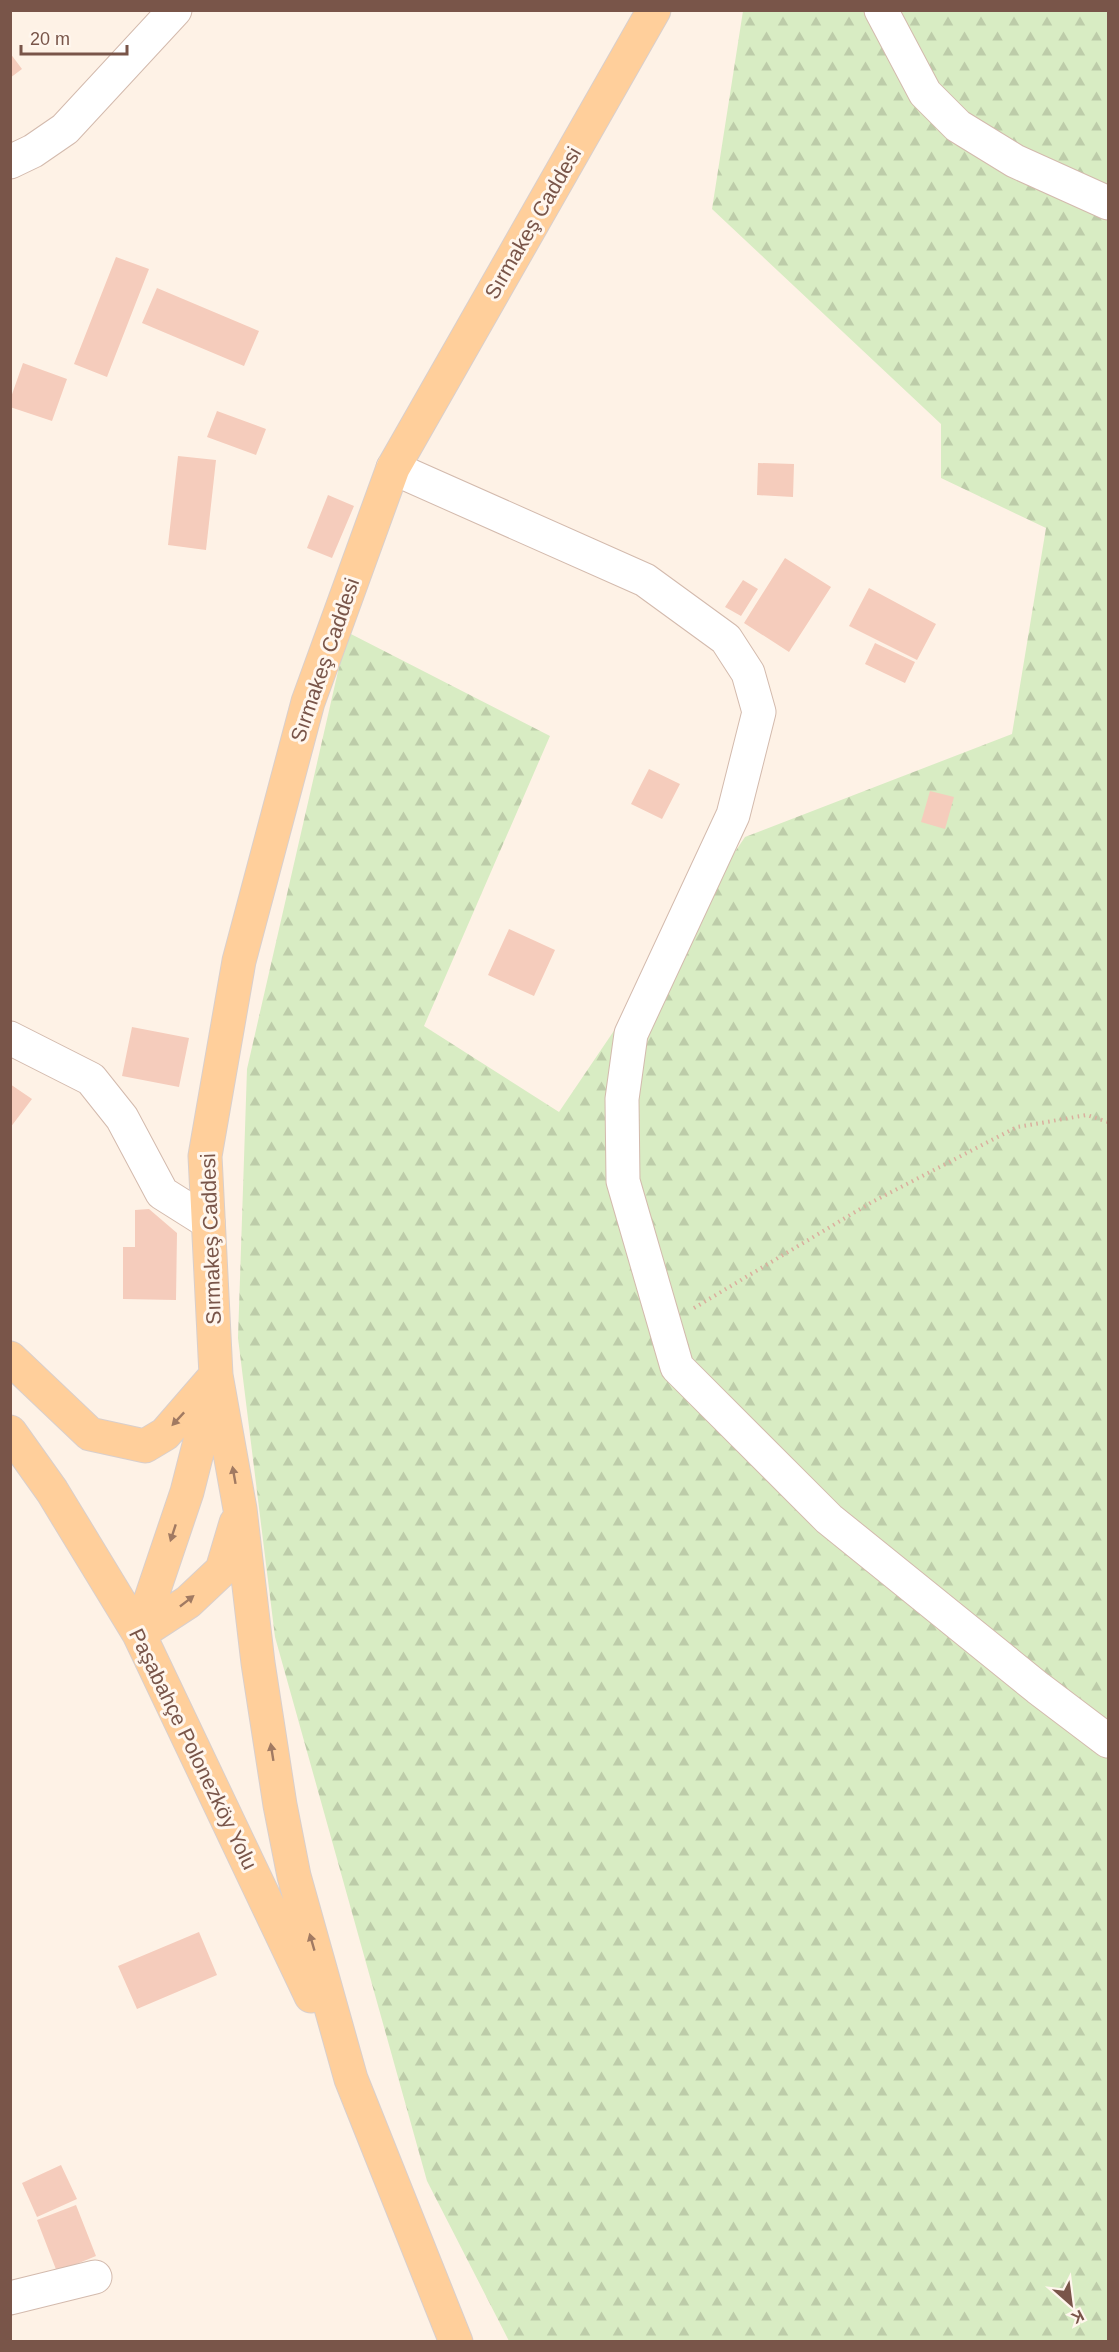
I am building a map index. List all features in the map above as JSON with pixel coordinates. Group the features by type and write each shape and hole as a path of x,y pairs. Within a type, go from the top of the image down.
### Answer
{"main road":[{"name":"Sırmakeş Caddesi","path":"216,1375 205,1156 239,961 308,702 393,468 654,10"},
{"path":"10,1358 90,1434 145,1446 165,1434 216,1375"},
{"path":"216,1375 240,1509 258,1663 280,1805 294,1876 351,2079 456,2342"},
{"path":"139,1634 187,1492 216,1375"},
{"name":"Paşabahçe Polonezköy Yolu","path":"10,1432 52,1491 139,1634 351,2079"},
{"path":"139,1634 188,1602 222,1570 240,1509"}],"street":[{"path":"10,162 33,151 65,129 175,10"},
{"path":"881,10 925,93 958,126 1015,161 1108,203"},
{"path":"393,468 645,580 726,639 748,673 759,712 734,815 631,1034 622,1099 623,1181 677,1367 829,1519 1038,1688 1108,1741"},
{"path":"10,1038 91,1079 122,1118 162,1193 208,1222"},
{"path":"10,2298 95,2277"}],"path":[{"path":"666,1326 872,1202 1017,1128 1087,1115 1108,1122"}],"green space":[{"path":"743,11 1108,11 1108,2341 509,2341 427,2181 275,1637 238,1338 247,1069 347,632 550,736 424,1026 559,1112 745,837 1012,734 1046,528 941,478 941,424 712,209"}],"building":[{"path":"10,53 22,69 10,78"},
{"path":"116,257 149,269 107,377 74,364"},
{"path":"157,288 259,331 244,366 142,323"},
{"path":"23,363 67,379 52,421 10,407 10,400"},
{"path":"217,411 266,429 256,455 207,437"},
{"path":"178,456 216,460 206,550 168,545"},
{"path":"758,463 794,464 793,497 757,495"},
{"path":"328,495 354,506 332,558 307,548"},
{"path":"785,558 831,587 789,652 744,623"},
{"path":"743,580 758,589 741,616 725,607"},
{"path":"869,588 936,624 917,660 849,626"},
{"path":"875,643 915,662 905,683 865,664"},
{"path":"649,769 680,784 662,819 631,804"},
{"path":"930,791 954,797 945,829 921,822"},
{"path":"509,929 555,950 534,996 488,975"},
{"path":"132,1027 189,1038 179,1087 122,1076"},
{"path":"10,1084 32,1099 10,1128"},
{"path":"149,1209 177,1233 176,1300 123,1299 123,1247 135,1247 135,1210"},
{"path":"199,1932 217,1975 137,2009 118,1966"},
{"path":"61,2165 77,2199 37,2217 22,2183"},
{"path":"76,2205 96,2256 57,2272 37,2220"}]}
